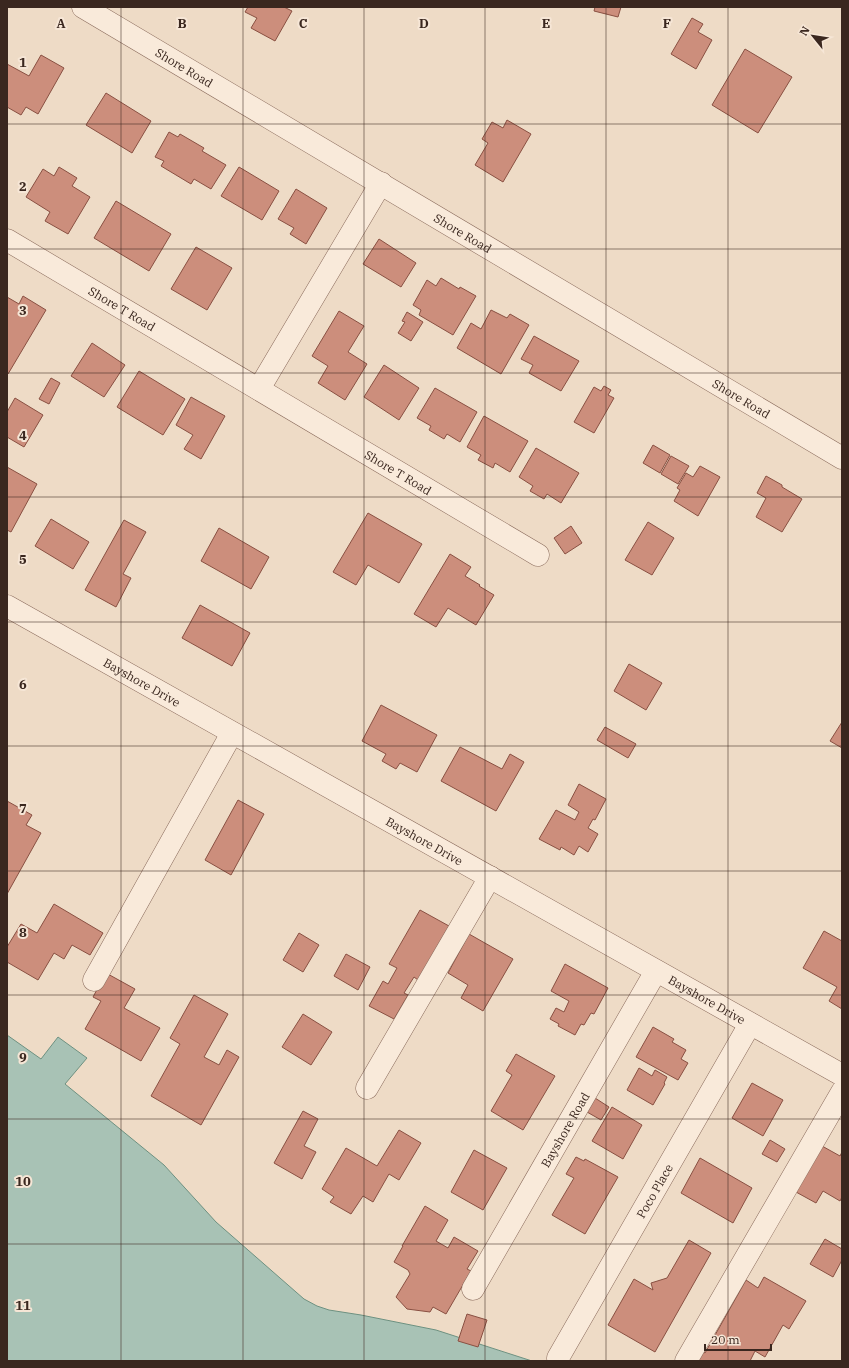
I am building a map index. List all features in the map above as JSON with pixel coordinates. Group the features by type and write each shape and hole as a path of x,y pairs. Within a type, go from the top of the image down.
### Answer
{"street":[{"name":"Shore Road","path":"84,7 842,458"},
{"path":"259,389 381,183"},
{"name":"Shore T Road","path":"7,240 538,555"},
{"name":"Bayshore Drive","path":"7,606 842,1075"},
{"path":"94,980 232,733"},
{"path":"367,1088 490,877"},
{"name":"Bayshore Road","path":"473,1289 656,971"},
{"name":"Poco Place","path":"558,1358 750,1024"},
{"path":"686,1361 842,1092"}],"shaded area":[{"path":"7,1035 41,1059 58,1037 87,1058 65,1084 164,1165 216,1222 304,1299 329,1310 436,1330 532,1361 7,1361"}],"building":[{"path":"248,7 284,7 292,11 275,41 251,28 257,18 245,12"},
{"path":"595,7 621,7 618,17 594,11"},
{"path":"692,18 703,24 698,32 712,40 696,69 671,54"},
{"path":"745,49 792,77 758,133 712,105"},
{"path":"41,55 64,68 38,114 26,107 21,115 7,107 7,64 29,76"},
{"path":"106,93 151,121 132,153 86,125"},
{"path":"507,120 531,134 503,182 475,165 488,143 482,139 492,122 503,128"},
{"path":"169,132 178,137 180,134 204,148 202,151 226,165 211,189 194,179 191,184 161,166 164,161 155,157"},
{"path":"59,167 77,178 72,186 90,197 68,234 45,221 50,212 26,197 43,169 54,176"},
{"path":"239,167 279,191 262,220 221,196"},
{"path":"296,189 327,208 306,244 290,234 294,228 278,219"},
{"path":"116,201 171,234 149,271 94,238"},
{"path":"379,239 416,263 401,287 363,264"},
{"path":"196,247 232,268 207,310 171,289"},
{"path":"441,278 459,289 460,287 476,296 453,335 419,315 421,310 413,305 427,280 436,286"},
{"path":"23,296 46,310 7,374 7,297 19,304"},
{"path":"491,310 507,318 510,314 529,325 501,374 457,348 471,323 481,329"},
{"path":"339,311 364,326 348,352 367,364 345,400 318,383 328,366 312,356"},
{"path":"407,312 423,322 411,341 398,333 405,322 402,321"},
{"path":"534,336 579,361 561,391 529,373 533,365 521,359"},
{"path":"92,343 125,365 104,397 71,376"},
{"path":"384,365 419,388 399,420 364,397"},
{"path":"139,371 185,399 163,435 117,407"},
{"path":"51,378 60,383 49,404 39,399"},
{"path":"604,386 611,390 608,395 614,398 594,433 574,422 594,387 601,391"},
{"path":"435,388 477,412 460,442 447,434 444,439 429,430 431,426 417,418"},
{"path":"191,397 225,416 201,459 184,449 193,435 176,425"},
{"path":"15,398 43,415 24,447 7,437 7,412"},
{"path":"484,416 528,441 510,472 495,463 493,468 478,460 481,455 467,447"},
{"path":"653,445 670,455 660,473 643,463"},
{"path":"536,448 579,473 561,503 547,494 544,499 530,491 533,486 519,477"},
{"path":"671,456 689,466 678,484 661,474"},
{"path":"700,466 720,477 698,516 674,501 680,490 677,488 686,473 693,477"},
{"path":"7,467 37,484 11,532 7,530"},
{"path":"766,476 802,499 782,532 756,517 766,498 757,493"},
{"path":"368,513 422,544 399,583 368,565 356,585 333,572"},
{"path":"51,519 89,542 73,569 35,546"},
{"path":"124,520 146,532 123,574 131,578 116,607 85,590"},
{"path":"648,522 674,538 652,575 625,560"},
{"path":"571,526 582,543 565,554 554,538"},
{"path":"219,528 269,557 251,589 201,561"},
{"path":"450,554 471,567 465,576 494,595 476,625 448,608 436,627 414,614"},
{"path":"200,605 250,633 232,666 182,638"},
{"path":"629,664 662,683 646,710 614,691"},
{"path":"381,705 437,735 417,772 400,763 396,769 382,761 386,754 362,741"},
{"path":"842,722 842,748 830,741"},
{"path":"605,727 636,744 628,758 597,740"},
{"path":"460,747 502,769 510,754 524,762 496,811 441,781"},
{"path":"579,784 606,799 595,820 593,819 588,828 598,834 588,852 579,846 574,855 561,847 560,850 539,839 556,810 575,820 579,812 568,805"},
{"path":"238,800 264,814 231,875 205,860"},
{"path":"7,801 32,815 26,825 41,833 7,894"},
{"path":"54,904 103,933 90,955 72,945 64,959 54,953 38,980 7,962 7,947 21,924 37,933"},
{"path":"420,910 449,926 418,980 414,977 404,993 408,995 394,1019 369,1006 383,981 388,984 397,968 389,964"},
{"path":"824,931 842,941 842,1009 829,1001 837,987 803,968"},
{"path":"299,933 319,945 303,972 283,960"},
{"path":"469,934 513,959 483,1011 461,998 468,985 448,973"},
{"path":"346,954 370,967 358,990 334,976"},
{"path":"565,964 608,988 594,1014 591,1013 584,1025 581,1024 575,1035 558,1026 559,1024 550,1019 556,1008 564,1012 569,1001 551,991"},
{"path":"106,973 135,989 124,1008 160,1028 141,1061 85,1029 101,1001 93,997"},
{"path":"194,995 228,1014 204,1057 219,1065 227,1050 239,1057 201,1125 151,1096 180,1044 170,1038"},
{"path":"303,1014 332,1032 311,1065 282,1047"},
{"path":"653,1027 674,1039 672,1042 686,1050 681,1059 688,1063 678,1080 636,1057"},
{"path":"516,1054 555,1076 523,1130 491,1111 512,1075 506,1071"},
{"path":"639,1068 652,1076 655,1070 667,1077 664,1083 665,1084 653,1105 627,1090"},
{"path":"752,1083 783,1100 763,1136 732,1118"},
{"path":"595,1098 609,1107 601,1120 587,1112"},
{"path":"612,1107 642,1125 623,1159 592,1141"},
{"path":"303,1111 318,1119 304,1146 316,1152 302,1179 274,1163"},
{"path":"399,1130 421,1143 399,1180 389,1174 373,1202 363,1196 351,1214 330,1202 334,1197 322,1189 346,1148 377,1166"},
{"path":"770,1140 785,1149 777,1162 762,1154"},
{"path":"822,1146 840,1156 842,1152 842,1197 840,1201 823,1191 816,1203 796,1192"},
{"path":"474,1150 507,1168 483,1210 451,1192"},
{"path":"576,1157 584,1161 585,1159 618,1177 585,1234 552,1215 574,1178 566,1174"},
{"path":"700,1158 752,1188 733,1223 681,1193"},
{"path":"425,1206 448,1220 436,1241 448,1248 454,1237 478,1251 467,1269 471,1271 446,1314 433,1307 430,1312 407,1309 396,1297 410,1274 408,1270 394,1262"},
{"path":"825,1239 842,1249 842,1260 833,1277 810,1264"},
{"path":"689,1240 711,1253 655,1352 608,1325 634,1279 653,1290 651,1283 667,1278"},
{"path":"764,1277 806,1301 789,1329 783,1325 765,1357 755,1351 750,1361 696,1361 702,1351 705,1353 746,1280 758,1288"},
{"path":"467,1314 487,1320 478,1347 458,1341"}]}
